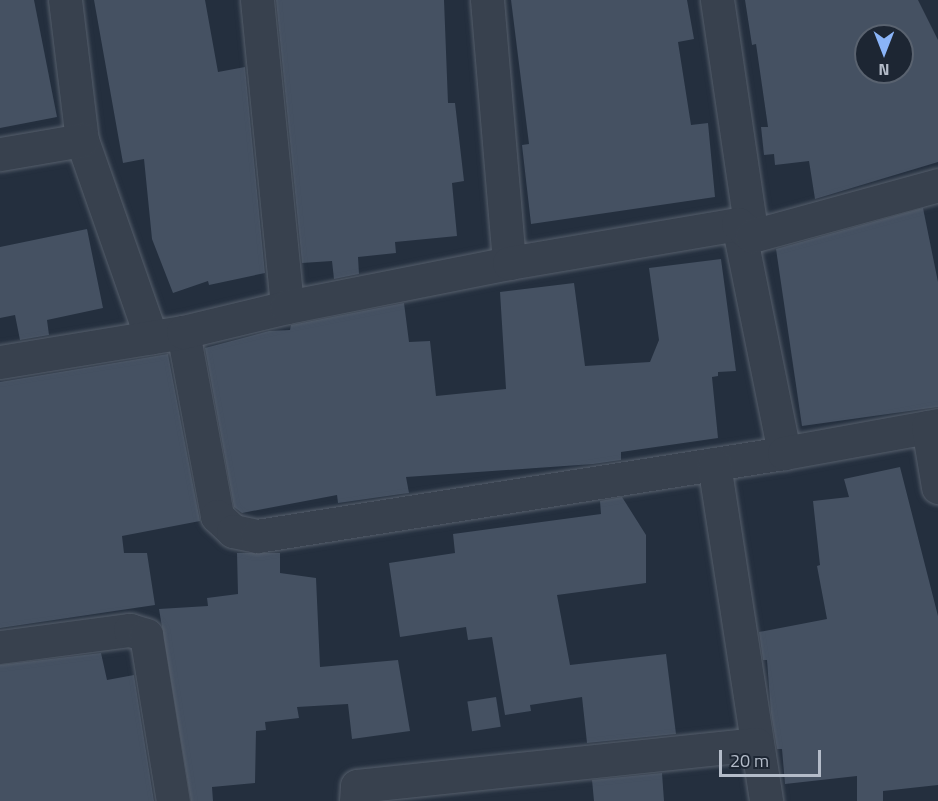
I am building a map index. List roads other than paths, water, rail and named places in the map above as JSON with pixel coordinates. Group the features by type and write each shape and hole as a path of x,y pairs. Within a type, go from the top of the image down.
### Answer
{"street":[{"path":"65,0 82,140 167,334 217,516 233,531 256,536 784,453 933,426 938,487"},
{"path":"257,0 287,307"},
{"path":"488,0 509,263"},
{"path":"717,0 745,230 784,453"},
{"path":"0,154 82,140"},
{"path":"0,362 167,334 287,307 509,263 745,230 938,184"},
{"path":"714,464 766,801"},
{"path":"0,647 130,630 146,635 173,801"},
{"path":"356,801 357,786 756,744"}]}
